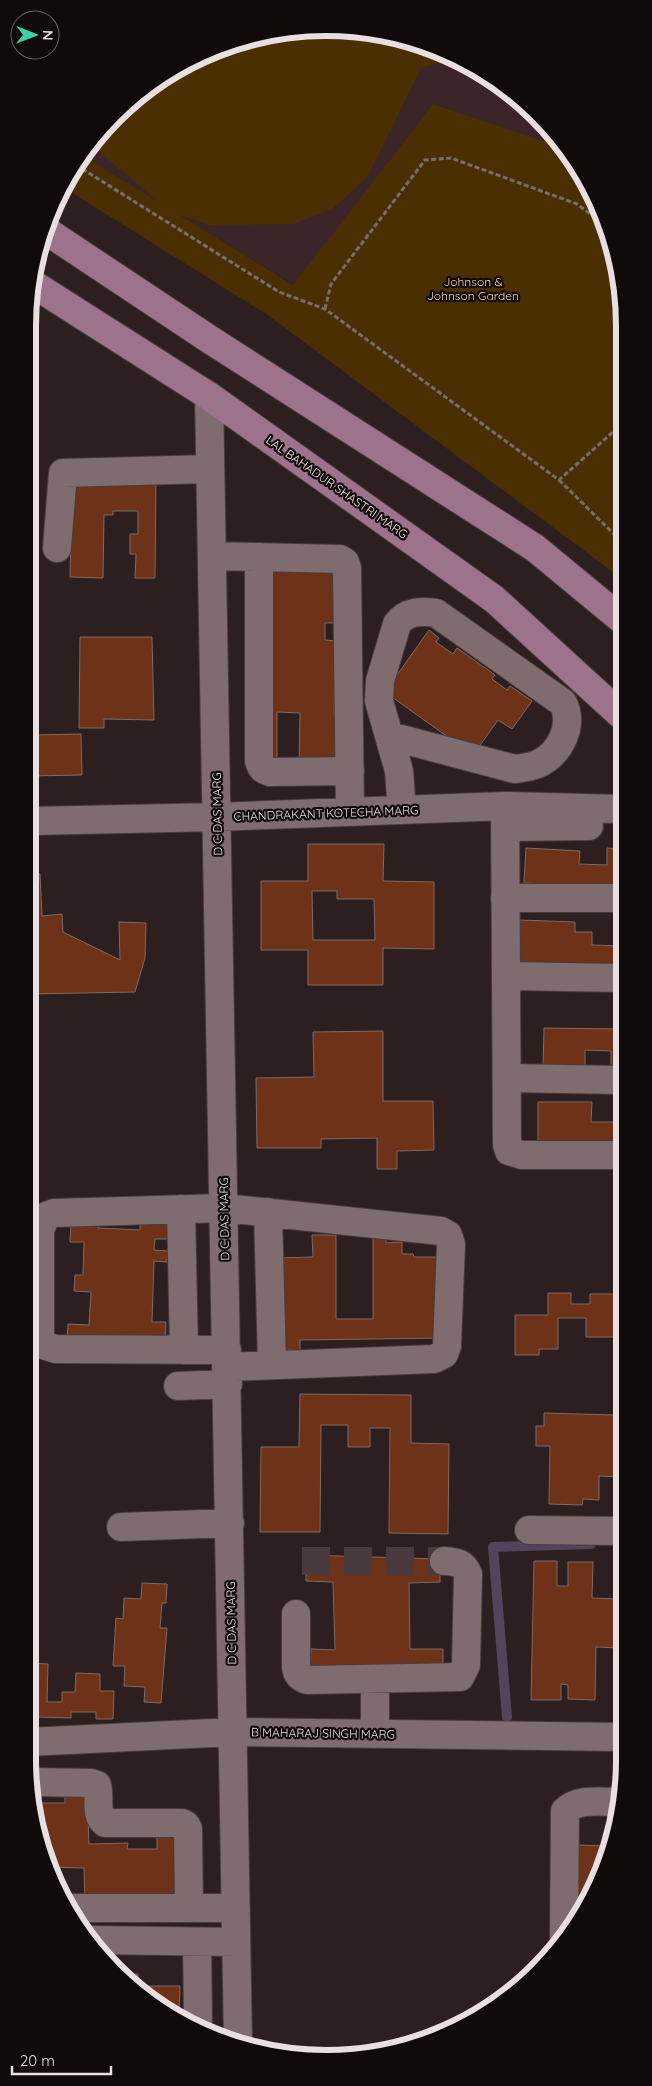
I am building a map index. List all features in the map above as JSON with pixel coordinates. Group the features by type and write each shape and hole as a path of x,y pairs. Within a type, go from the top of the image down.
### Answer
{"main road":[{"path":"52,234 210,339 536,548 616,615"},
{"name":"LAL BAHADUR SHASTRI MARG","path":"39,288 209,396 494,599 616,711"}],"street":[{"name":"D C DAS MARG","path":"209,396 238,2036"},
{"path":"57,548 63,473 210,469"},
{"path":"212,556 340,559 345,562 348,568 350,812"},
{"path":"259,556 261,767 264,771 270,772 350,771"},
{"path":"390,736 515,769 527,767 546,759 563,740 568,726 567,712 563,703 436,613 416,612 402,617 396,624 380,681 379,701 401,782 402,810"},
{"name":"CHANDRAKANT KOTECHA MARG","path":"36,821 402,810 505,817 616,809"},
{"path":"616,826 505,817 507,1145 509,1151 522,1155 616,1155"},
{"path":"505,898 616,898"},
{"path":"506,985 616,978"},
{"path":"506,985 616,996"},
{"path":"507,1078 616,1080"},
{"path":"178,1386 227,1367 434,1359 444,1354 447,1346 451,1244 448,1235 441,1231 224,1208 54,1213 46,1216 40,1230 40,1338 46,1346 56,1350 184,1350 227,1367"},
{"path":"181,1210 184,1350"},
{"path":"268,1212 272,1365"},
{"path":"121,1527 230,1522"},
{"path":"529,1530 616,1531"},
{"path":"296,1614 296,1667 297,1674 301,1678 307,1680 460,1677 466,1665 468,1574 465,1567 459,1562 444,1561"},
{"path":"375,1679 375,1733"},
{"name":"B MAHARAJ SINGH MARG","path":"36,1742 232,1732 616,1737"},
{"path":"37,1782 91,1783 97,1785 100,1819 105,1823 182,1823 186,1825 188,1829 189,1907"},
{"path":"564,1925 564,1811 570,1806 580,1803 612,1802"},
{"path":"77,1908 235,1908"},
{"path":"99,1940 236,1942"},
{"path":"197,1942 198,2019"}],"path":[{"path":"325,308 331,284 425,160 451,158 577,204 595,217"},
{"path":"82,169 279,292 325,308 559,480 616,536"},
{"path":"559,480 616,429"}],"shaded area":[{"path":"326,36 364,39 401,46 454,66 487,85 517,108 551,144 433,104 294,285 89,159 108,135 135,108 165,85 198,66 251,46 288,39"}],"green space":[{"name":"Johnson & Johnson Garden","path":"326,36 364,39 401,46 444,61 421,68 367,178 333,208 294,224 209,225 180,215 293,285 433,104 551,144 577,181 594,215 606,251 613,288 616,326 616,574 269,316 70,191 89,159 159,202 96,150 135,108 181,75 215,58 251,46 288,39"}],"building":[{"path":"72,478 156,479 155,578 135,578 136,554 130,554 130,534 138,534 138,511 113,511 113,515 104,515 103,578 70,577"},
{"path":"266,567 337,568 336,623 325,623 325,640 336,641 334,713 339,713 338,765 299,764 300,713 277,712 277,764 264,764"},
{"path":"429,630 439,638 436,642 453,654 457,648 495,675 492,679 507,690 510,686 532,701 512,729 498,720 473,755 385,692"},
{"path":"80,637 152,637 154,720 104,719 104,728 79,728"},
{"path":"81,734 82,775 36,776 36,735"},
{"path":"308,844 384,844 383,881 434,882 434,949 383,948 383,985 308,985 308,950 261,950 261,881 308,881","holes":["312,891 337,891 337,899 374,899 375,940 313,940"]},
{"path":"526,848 580,851 579,864 607,865 607,848 616,849 616,888 524,883"},
{"path":"36,874 40,874 42,916 62,914 63,932 120,960 119,922 146,923 145,958 135,992 36,994"},
{"path":"520,920 575,922 575,932 592,932 592,945 616,946 616,966 518,962"},
{"path":"544,1028 616,1029 616,1071 611,1071 611,1051 585,1050 585,1070 543,1070"},
{"path":"383,1031 383,1101 433,1101 434,1150 397,1151 397,1169 377,1169 377,1138 321,1139 321,1148 257,1148 256,1078 314,1077 313,1032"},
{"path":"538,1102 592,1102 591,1122 616,1122 616,1146 538,1145"},
{"path":"140,1219 169,1220 168,1239 155,1239 154,1250 168,1251 167,1262 154,1261 152,1322 166,1322 165,1348 67,1343 68,1324 89,1325 91,1292 74,1291 75,1275 83,1275 84,1242 70,1242 71,1221 98,1222 98,1228 140,1230"},
{"path":"312,1235 336,1235 336,1319 373,1319 373,1235 386,1235 386,1243 402,1242 402,1254 413,1254 414,1257 443,1257 442,1338 300,1340 300,1351 278,1349 277,1258 313,1257"},
{"path":"548,1293 571,1293 571,1304 590,1304 590,1294 616,1294 616,1337 586,1337 586,1318 558,1318 558,1349 539,1349 539,1355 515,1355 515,1315 548,1315"},
{"path":"614,1387 616,1387 616,1477 599,1476 599,1500 583,1499 582,1505 549,1504 550,1446 536,1446 536,1426 544,1426 544,1413 614,1415"},
{"path":"300,1394 411,1395 411,1443 449,1444 448,1534 389,1533 390,1428 370,1428 370,1447 348,1447 348,1425 321,1425 320,1532 260,1532 261,1447 299,1447"},
{"path":"306,1555 440,1559 440,1582 409,1583 410,1649 443,1649 443,1670 310,1673 311,1649 335,1650 333,1582 306,1581"},
{"path":"534,1561 557,1561 557,1586 568,1586 568,1562 593,1562 592,1598 616,1599 616,1648 596,1647 595,1700 568,1699 568,1685 561,1684 561,1700 531,1700"},
{"path":"142,1583 167,1584 166,1603 162,1603 160,1628 167,1628 161,1703 144,1702 145,1687 124,1686 125,1666 113,1666 116,1618 123,1619 124,1598 141,1599"},
{"path":"36,1663 48,1664 47,1702 62,1702 62,1692 75,1692 76,1673 100,1674 100,1691 114,1691 113,1719 96,1719 96,1712 71,1712 71,1718 38,1717 38,1712 36,1712"},
{"path":"65,1788 87,1788 89,1844 128,1843 127,1849 157,1849 157,1826 181,1826 182,1902 85,1902 84,1868 57,1867 42,1817 40,1803 65,1803"},
{"path":"578,1845 602,1846 594,1871 576,1906"},
{"path":"131,1974 138,1974 138,1980"},
{"path":"145,1986 180,1986 179,2010"}],"waterway":[{"path":"507,1717 493,1547 591,1544"}],"tunnel":[{"path":"302,1561 444,1561"}]}
